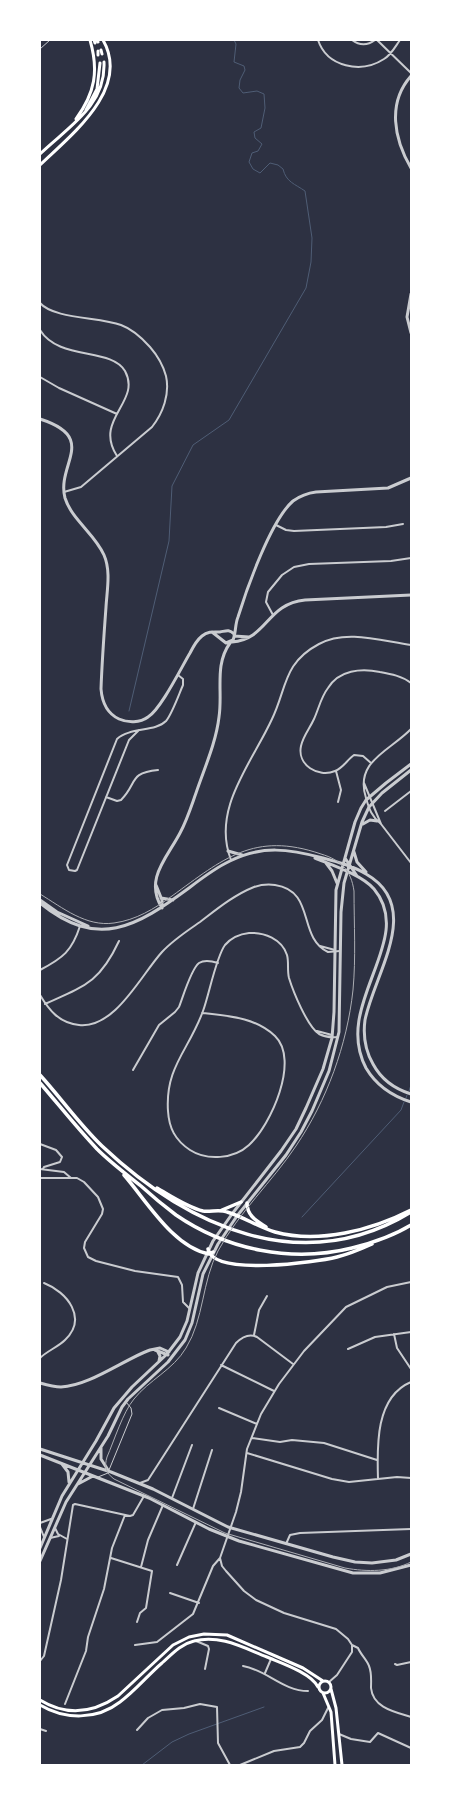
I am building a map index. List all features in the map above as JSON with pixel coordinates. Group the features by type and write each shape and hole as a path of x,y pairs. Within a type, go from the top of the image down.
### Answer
{"highway":[{"path":"40,1075 100,1145 140,1178 167,1197 199,1217 216,1225 256,1238 297,1243 318,1242 338,1240 361,1234 393,1223 411,1211"},
{"path":"40,1083 97,1148 116,1166 185,1220 229,1242 249,1248 302,1255 324,1254 362,1245 392,1234"},
{"path":"116,1166 169,1231 181,1240 224,1262 247,1265 307,1262 345,1255 411,1225"},
{"path":"140,1178 195,1208 208,1211 221,1211 270,1230 299,1235 335,1234 368,1227 411,1211"},
{"path":"221,1211 241,1202"},
{"path":"248,1203 248,1211 251,1216 270,1230"},
{"path":"208,1249 210,1254"}],"main road":[{"path":"73,124 87,103 93,86 95,64 90,40"},
{"path":"40,165 88,120 102,96 110,68 109,54 103,40"},
{"path":"40,154 80,118 95,94 102,62"},
{"path":"40,1700 75,1712 97,1707 108,1703 118,1696 173,1645 189,1637 204,1634 227,1635 303,1668 323,1681 329,1682 336,1708 342,1765"},
{"path":"40,1706 69,1716 84,1716 102,1712 120,1702 177,1650 195,1641 217,1639 226,1640 301,1672 318,1687 323,1693 329,1706 336,1765"},
{"path":"318,1687 323,1681"},
{"path":"323,1693 328,1693 331,1689"}],"street":[{"path":"318,40 324,52 333,60 344,65 355,67 376,64 391,53 400,40"},
{"path":"352,40 362,45 376,40 411,73"},
{"path":"411,76 401,91 396,109 395,122 399,146 411,168"},
{"path":"411,294 407,317 411,333"},
{"path":"41,305 51,311 122,325 143,340 162,364 167,379 166,398 161,415 152,427 81,487 64,492"},
{"path":"40,330 44,336 54,344 105,358 122,367 127,377 128,389 112,426 110,439 113,449 118,456"},
{"path":"40,377 59,388 117,414"},
{"path":"41,420 54,424 63,430 70,441 72,452 65,477 64,492 66,499 71,510 96,542 106,561 108,580 101,689 103,700 107,709 116,717 124,720 137,721 147,718 157,709 177,674 202,636 210,632 227,631 240,637 251,637"},
{"path":"224,652 234,635 238,617 267,542 289,505 305,495 322,491 388,488 411,478"},
{"path":"276,525 286,530 294,530 386,527 403,524"},
{"path":"273,615 266,602 268,592 286,572 295,567 309,564 391,561 411,558"},
{"path":"210,632 224,641 231,642 247,639 260,630 282,607 300,600 411,595"},
{"path":"163,907 156,897 156,883 159,870 180,834 191,808 215,734 220,716 220,672 224,652 224,641 222,634 227,631 238,617"},
{"path":"231,860 228,851 226,828 231,800 273,718 287,676 297,662 315,646 336,638 357,638 411,645"},
{"path":"371,763 363,756 354,755 336,771 328,773 314,771 306,765 300,752 303,739 313,721 328,687 340,676 358,670 371,670 394,675 404,678 411,683"},
{"path":"139,730 129,740 77,870 69,870 67,865 117,739 123,734 160,724 166,720 183,685 183,679 177,674"},
{"path":"376,821 369,807 363,780 365,772 371,763 411,729"},
{"path":"208,1249 226,1221 281,1151 296,1129 323,1069 332,1036 335,951 334,905 337,884 344,858 356,817 368,799 411,764"},
{"path":"106,798 117,801 121,800 138,775 146,771 158,770"},
{"path":"40,1548 52,1518 68,1485 117,1403 168,1353 182,1333 190,1309 198,1273 231,1224 286,1155 301,1132 329,1071 338,1037 340,1012 342,897 347,872 361,825 369,807 382,793 411,770"},
{"path":"336,771 341,790 338,802"},
{"path":"386,812 411,791"},
{"path":"368,799 382,824 411,863"},
{"path":"361,825 370,820 382,824"},
{"path":"40,903 55,914 81,925 101,930 127,926 148,916 173,900 206,875 231,860 244,856 275,850 293,851 337,862 347,872 370,886 380,897 386,912 387,924 384,941 358,1017 358,1046 365,1065 378,1084 396,1096 411,1102"},
{"path":"228,851 244,856"},
{"path":"354,852 357,862 379,884 389,899 394,915 391,943 366,1019 365,1040 369,1055 379,1073 394,1086 411,1094"},
{"path":"308,854 325,862 349,866 372,878"},
{"path":"344,858 359,878"},
{"path":"325,862 332,871 337,884"},
{"path":"156,883 163,907"},
{"path":"40,995 53,1014 69,1023 88,1025 104,1019 114,1011 161,953 175,940 226,902 254,887 265,885 276,885 290,891 303,906 312,938 319,946 325,949 340,951"},
{"path":"161,898 173,900"},
{"path":"40,900 57,912 81,925"},
{"path":"40,970 66,954 73,944 81,925"},
{"path":"203,1013 239,1018 256,1023 270,1032 278,1039 284,1054 285,1068 281,1090 275,1104 259,1132 245,1148 236,1153 220,1157 202,1155 184,1146 173,1133 168,1118 167,1097 170,1079 203,1013 218,963 226,944 242,935 261,934 277,940 287,955 290,980 306,1017 314,1030 338,1037"},
{"path":"46,1004 94,979 106,965 119,941"},
{"path":"133,1070 157,1028 177,1010 196,966 202,961 218,963"},
{"path":"40,1144 56,1150 62,1156 60,1162 42,1169"},
{"path":"42,1169 64,1172 71,1178"},
{"path":"40,1178 71,1178 81,1180 91,1188 98,1197 103,1209 98,1222 85,1244 84,1248 88,1257 96,1261 136,1271 178,1277 182,1285 183,1302 190,1309"},
{"path":"40,1561 56,1523 125,1402 180,1348 189,1331 210,1254"},
{"path":"134,1645 157,1642 193,1614 199,1603 213,1566 220,1558 231,1528 241,1492 247,1453 251,1438 274,1391 293,1364 346,1307 387,1288 411,1282"},
{"path":"40,1358 66,1339 74,1328 75,1322 69,1301 59,1290 44,1283"},
{"path":"254,1336 259,1310 267,1296"},
{"path":"348,1349 375,1337 411,1332"},
{"path":"394,1334 397,1348 411,1369"},
{"path":"138,1483 148,1479 236,1343 245,1337 254,1336 293,1364"},
{"path":"40,1383 57,1387 73,1385 85,1381 150,1350 160,1348 172,1357"},
{"path":"150,1350 168,1353"},
{"path":"157,1350 160,1356 159,1362"},
{"path":"221,1365 274,1391"},
{"path":"378,1479 377,1460 382,1422 387,1406 398,1390 411,1382"},
{"path":"219,1408 257,1424"},
{"path":"251,1438 280,1442 292,1440 324,1443 377,1460"},
{"path":"172,1499 192,1445"},
{"path":"101,1446 101,1459 109,1471"},
{"path":"40,1450 109,1471 149,1487 231,1528 286,1544 363,1564 388,1562 411,1554"},
{"path":"193,1510 212,1450"},
{"path":"247,1453 341,1481 359,1482 396,1477 411,1478"},
{"path":"40,1456 96,1476 144,1496 228,1537 354,1573 380,1573 411,1565"},
{"path":"61,1463 69,1474 68,1485"},
{"path":"76,1486 82,1480 96,1476"},
{"path":"148,1479 149,1487"},
{"path":"40,1661 44,1656 57,1600 74,1504 125,1515 133,1515 144,1496"},
{"path":"141,1567 148,1540 163,1505"},
{"path":"65,1704 86,1651 88,1638 104,1589 116,1536 125,1515"},
{"path":"40,1523 49,1522 52,1518"},
{"path":"177,1565 196,1522"},
{"path":"56,1523 55,1530 67,1539"},
{"path":"40,1527 44,1538"},
{"path":"286,1544 290,1535 300,1533 411,1529"},
{"path":"48,1541 54,1536 61,1536"},
{"path":"110,1558 152,1571 146,1608 140,1613 137,1622"},
{"path":"220,1558 222,1566 226,1571 244,1591 256,1600 284,1613 336,1629 342,1633 352,1645 358,1648 362,1658 369,1666 374,1698 378,1703 388,1709 411,1717"},
{"path":"170,1593 199,1603"},
{"path":"195,1641 208,1646 209,1649 205,1669"},
{"path":"329,1682 337,1675 352,1652 352,1645"},
{"path":"265,1673 271,1659"},
{"path":"394,1664 397,1665 411,1662"},
{"path":"243,1666 255,1668 289,1688 300,1691 308,1691"},
{"path":"137,1730 148,1718 162,1710 184,1708 200,1704 217,1707 218,1743 230,1765"},
{"path":"240,1765 274,1751 300,1747 304,1743 310,1731 322,1720 329,1706"},
{"path":"40,1729 46,1731"},
{"path":"339,1734 352,1739 370,1742 378,1733 411,1748"}],"lane":[{"path":"40,49 50,40"},
{"path":"96,1476 106,1474 109,1471 132,1414 132,1408 125,1402"}],"waterway":[{"path":"129,711 169,541 172,486 193,445 229,420 306,288 311,262 312,238 305,191 289,180 283,169 278,165 270,163 260,173 253,169 249,162 252,153 258,151 262,144 255,138 254,132 261,128 265,108 264,94 257,91 243,93 239,88 240,80 245,70 244,66 234,62 236,44 234,40"},
{"path":"409,1091 411,1085"},
{"path":"302,1217 401,1110 404,1102"},
{"path":"142,1765 172,1742 189,1734 264,1707"}],"tram line":[{"path":"40,894 84,919 94,922 114,923 122,922 152,909 224,860 240,852 258,847 277,846 297,848 321,854 334,859 348,872 354,891 355,953 353,990 341,1051 326,1091 296,1146 226,1237 213,1263 192,1337 181,1356 140,1392 130,1405 122,1419 107,1457 106,1467 107,1472 114,1479 225,1533 345,1568 379,1570 395,1568 411,1562"}]}
